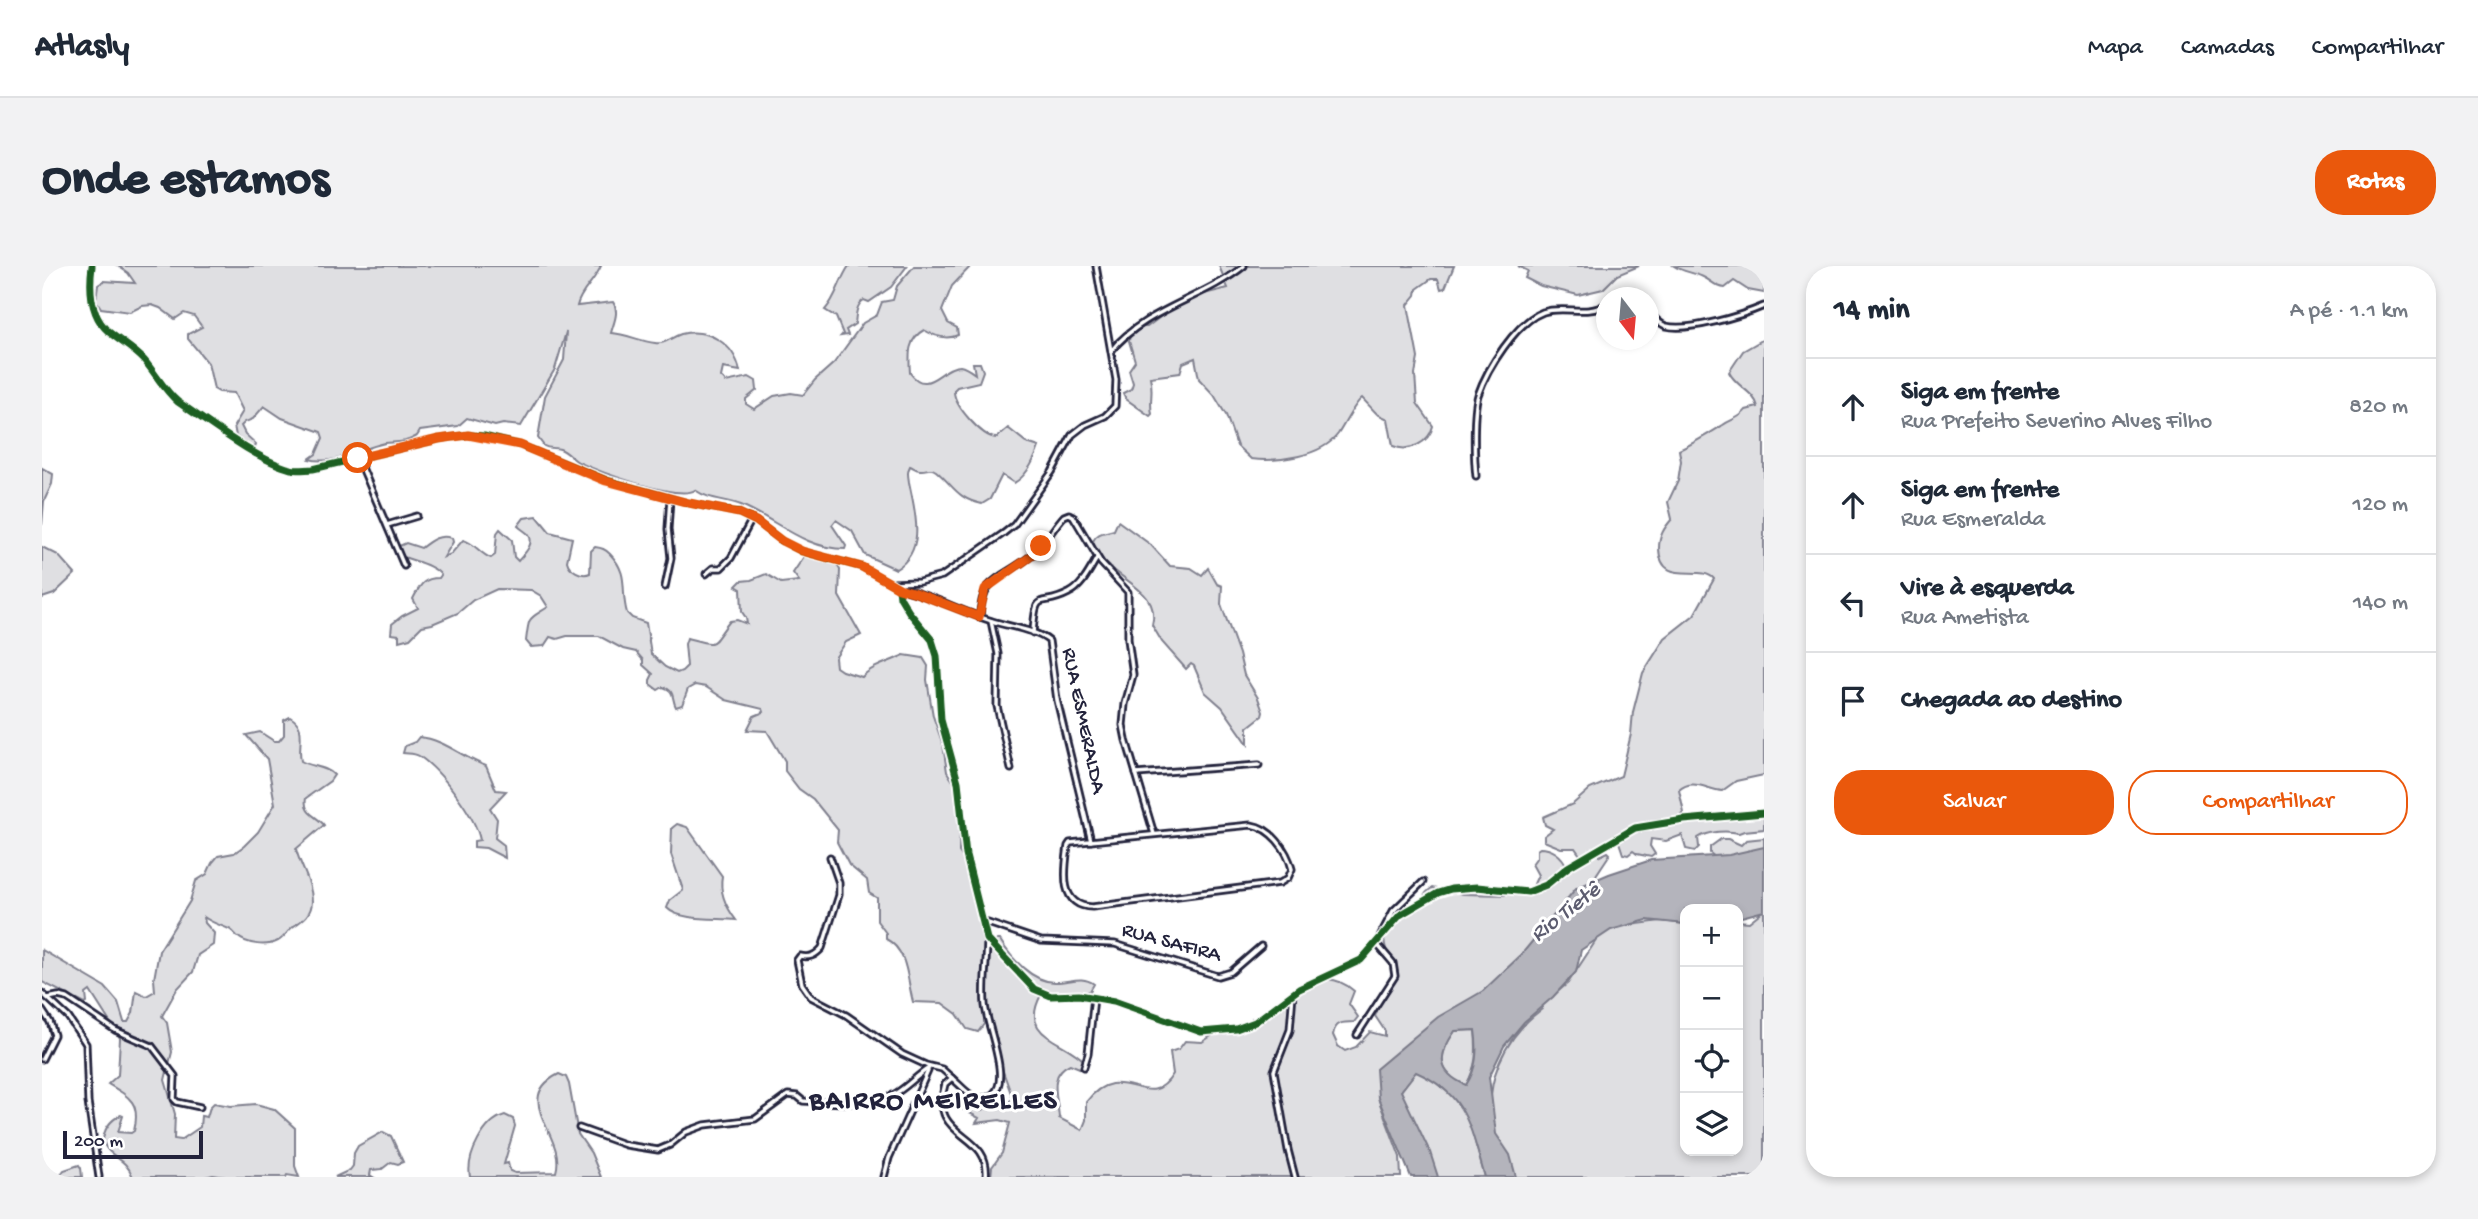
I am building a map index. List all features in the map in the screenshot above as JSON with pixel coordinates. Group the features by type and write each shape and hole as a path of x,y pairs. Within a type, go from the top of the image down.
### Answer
{"street":[{"name":"RUA ESMERALDA","path":"92,266 92,299 107,331 146,362 162,386 178,402 248,448 292,469 313,469 439,439 484,436 520,445 606,481 739,513 802,551 862,567 899,588 1047,638 1057,700 1091,841"},
{"path":"890,584 919,582 942,576 1014,525 1052,472 1072,435 1115,407 1116,391 1111,351 1096,266"},
{"path":"1111,351 1121,338 1161,312 1244,266"},
{"path":"1659,322 1673,327 1727,319 1764,306"},
{"path":"1476,476 1478,398 1507,343 1523,325 1539,314 1554,310 1596,308"},
{"path":"358,458 404,566"},
{"path":"665,587 671,558 668,529 670,498"},
{"path":"979,617 985,589 1035,553 1067,515 1076,520 1106,571 1128,594 1128,639 1133,675 1125,704 1123,725 1154,834"},
{"path":"387,525 417,516"},
{"path":"706,574 713,568 722,568 731,558 752,519"},
{"path":"1032,633 1038,603 1069,593 1088,573 1097,558"},
{"path":"830,857 839,883 839,894 822,948 807,958 800,957 797,960 802,984 814,1000 846,1015 902,1054 929,1067 942,1069 970,1096 979,1099 995,1093 1001,1083 984,1002 987,939 965,855 958,782 941,720 937,656 932,640 900,597 899,588"},
{"path":"991,621 998,654 997,706 1012,769"},
{"path":"1136,774 1259,765"},
{"path":"987,939 1034,989 1051,996 1094,997 1127,1004 1194,1030 1211,1032 1246,1027 1293,993 1361,960 1400,915 1438,893 1477,887 1528,892 1551,881 1573,864 1635,828 1684,820 1764,813"},
{"path":"1258,826 1269,833 1286,853 1292,866 1291,873 1286,881 1280,883 1085,907 1070,897 1064,874 1068,845 1154,834 1258,826"},
{"path":"1378,941 1389,917 1423,882"},
{"name":"RUA SAFIRA","path":"982,921 1041,941 1115,944 1217,975 1231,972 1261,946"},
{"path":"1357,1035 1395,976 1393,962 1378,941"},
{"path":"42,993 76,1027 86,1044 88,1102 99,1177"},
{"path":"1293,993 1290,1030 1274,1072 1288,1150 1296,1177"},
{"path":"1084,1067 1088,1054 1094,997"},
{"path":"48,998 67,998 115,1030 149,1044 175,1076 174,1099 200,1107"},
{"path":"42,1010 54,1035 42,1059"},
{"path":"579,1128 626,1145 658,1150 670,1145 686,1132 705,1125 755,1119 788,1095 797,1096 803,1101 884,1099 901,1090 929,1067"},
{"path":"884,1177 889,1158 929,1067"},
{"path":"952,1078 945,1084 944,1113 951,1127 981,1150 986,1177"}],"shaded area":[{"path":"118,266 601,266 577,306 613,302 616,314 611,333 659,343 691,333 701,333 718,340 732,353 740,371 723,368 721,377 726,382 749,377 756,381 757,390 746,399 746,404 754,409 774,396 791,393 803,395 834,363 863,323 877,315 882,302 893,300 897,286 914,266 971,266 952,286 942,311 948,323 957,328 958,335 941,337 924,330 918,334 910,348 910,373 923,382 953,367 960,366 975,374 973,363 980,363 983,371 979,382 954,390 963,412 990,436 996,438 1008,428 1027,443 1039,447 1023,476 1014,483 1002,475 990,499 982,504 961,495 934,470 919,470 910,466 908,475 916,518 915,541 906,561 896,569 865,555 852,531 836,520 832,525 846,546 845,549 830,548 803,539 735,503 706,496 695,490 672,492 637,484 578,462 560,449 544,446 538,438 545,396 564,360 566,332 555,369 521,426 495,426 467,418 458,426 420,431 417,436 407,441 376,445 347,456 319,461 309,459 316,454 323,438 321,432 282,418 264,406 253,419 241,426 256,444 255,447 236,436 234,426 243,411 234,393 214,389 208,363 188,339 188,334 202,327 194,316 184,313 175,319 152,305 130,312 101,308 96,300 98,285 104,281 135,283 128,273"},
{"path":"849,266 907,266 891,287 869,302 861,302 855,324 846,330 848,335 841,336 843,334 836,317 825,310"},
{"path":"1219,266 1454,266 1445,288 1441,289 1438,279 1431,279 1417,289 1408,305 1418,358 1415,374 1417,403 1433,426 1423,442 1405,448 1393,446 1388,419 1377,414 1362,398 1338,434 1321,448 1298,456 1273,460 1251,459 1237,446 1226,415 1214,395 1199,379 1195,358 1183,363 1180,373 1150,377 1150,416 1126,399 1123,393 1131,389 1133,383 1129,370 1135,361 1129,341 1131,327 1147,327 1184,299 1228,288"},
{"path":"1518,266 1639,266 1617,275 1605,287 1596,287 1596,291 1578,295 1541,286 1525,278 1528,271"},
{"path":"1674,266 1764,266 1764,293 1748,290 1734,281 1725,288"},
{"path":"1764,339 1764,775 1736,781 1722,791 1694,785 1679,790 1684,813 1680,817 1708,820 1764,816 1764,829 1707,834 1698,838 1699,847 1695,851 1686,849 1682,835 1666,841 1651,839 1650,846 1655,854 1651,857 1633,851 1628,855 1623,854 1619,842 1632,832 1630,829 1621,832 1600,852 1600,856 1608,852 1610,854 1594,878 1488,1000 1379,1101 1400,1157 1401,1177 991,1177 992,1167 1002,1153 1010,1123 1000,1120 976,1123 979,1118 962,1109 967,1107 983,1110 993,1101 1004,1104 1013,1099 996,1052 985,989 984,1024 978,1032 967,1029 957,1014 942,1003 913,1002 903,958 899,950 886,939 886,933 877,921 877,898 869,893 867,880 849,865 837,842 838,830 813,799 799,789 785,771 785,761 767,731 747,730 754,716 764,712 763,709 726,700 706,687 695,685 688,689 682,705 676,707 670,691 663,687 658,690 650,684 653,674 643,665 643,660 636,652 623,649 599,636 567,636 557,639 550,637 544,646 531,647 526,641 529,622 548,607 541,596 531,590 497,589 473,600 458,613 422,626 410,638 399,641 399,635 391,634 392,624 418,608 413,599 422,584 441,575 427,565 397,554 397,547 406,543 421,548 435,538 447,537 452,538 453,542 444,557 451,554 463,540 491,558 495,555 497,533 500,529 512,540 514,557 518,561 531,541 528,534 518,526 524,518 537,516 550,532 572,538 567,561 573,570 580,573 590,573 591,551 595,547 610,554 620,569 627,613 646,623 651,654 665,667 677,673 687,666 687,638 710,643 716,640 730,621 737,620 747,624 742,612 741,589 736,586 741,581 766,574 781,583 799,581 793,573 805,555 819,556 836,563 840,570 839,596 861,635 846,642 835,658 836,667 862,677 876,667 904,655 923,658 928,666 927,680 933,716 943,745 947,772 956,786 960,803 959,852 972,873 976,906 989,946 1000,940 1016,961 1031,974 1047,981 1080,979 1094,984 1090,991 1070,997 1041,995 1035,1009 1035,1020 1040,1029 1085,1062 1082,1069 1070,1064 1063,1068 1056,1080 1059,1118 1082,1130 1086,1120 1086,1102 1099,1089 1111,1084 1122,1084 1154,1090 1164,1085 1173,1074 1170,1052 1179,1049 1185,1041 1202,1042 1213,1035 1221,1035 1245,1026 1252,1018 1258,1020 1262,1013 1274,1009 1317,982 1341,982 1354,991 1349,1004 1358,1017 1354,1022 1336,1027 1333,1035 1338,1046 1345,1051 1356,1047 1370,1032 1385,1036 1385,1031 1375,1016 1383,996 1392,984 1392,966 1384,939 1389,922 1413,912 1432,888 1463,894 1542,892 1552,886 1553,881 1533,886 1538,875 1532,864 1540,848 1556,853 1567,867 1582,858 1575,848 1561,848 1544,841 1544,836 1553,829 1545,825 1543,817 1573,804 1590,789 1621,776 1643,673 1665,638 1694,615 1714,579 1700,573 1673,571 1666,567 1661,560 1660,540 1672,519 1668,502 1678,481 1681,461 1679,450 1746,410 1758,407 1753,397 1729,372 1743,351"},
{"path":"42,468 53,474 52,484 44,501 42,525"},
{"path":"1118,521 1151,545 1170,566 1191,568 1202,575 1208,568 1217,584 1222,586 1221,604 1244,675 1263,712 1262,716 1248,727 1248,744 1222,707 1205,692 1194,666 1191,664 1186,669 1162,642 1152,625 1153,611 1149,600 1099,554 1093,541 1100,534 1114,530"},
{"path":"42,547 58,555 75,574 54,594 42,598"},
{"path":"290,717 299,726 301,761 334,775 306,798 308,811 324,825 296,849 310,887 312,901 309,913 281,939 263,944 246,941 230,929 204,917 205,923 214,933 213,945 198,955 193,972 177,989 162,1016 167,1023 172,1052 165,1080 175,1114 174,1139 181,1140 200,1127 201,1116 207,1117 214,1103 231,1106 256,1104 274,1109 295,1128 295,1166 299,1177 133,1177 126,1165 106,1148 103,1142 106,1130 117,1117 123,1116 118,1132 131,1133 136,1121 132,1102 108,1084 118,1075 120,1038 90,991 86,994 85,1004 42,982 42,950 105,987 118,1002 124,1022 128,1022 133,1013 136,991 146,996 155,991 154,979 159,951 190,901 196,881 207,874 218,856 234,853 244,846 258,832 275,804 267,759 246,735 260,732 274,741 279,741 284,735 284,720"},
{"path":"419,737 437,741 486,766 496,790 506,791 490,808 497,819 495,838 504,845 505,858 486,848 474,847 474,841 480,840 477,830 456,794 419,756 403,753 405,746"},
{"path":"677,824 687,827 722,876 724,899 736,920 689,917 667,908 670,900 683,890 671,854 672,828"},
{"path":"1764,838 1764,856 1715,857 1710,853 1710,847 1721,839 1741,845 1746,840"},
{"path":"1764,910 1764,1177 1511,1177 1491,1113 1494,1079 1507,1047 1517,1033 1542,1009 1543,1004 1568,983 1599,936 1614,927 1661,921 1680,923 1680,1156 1743,1156 1743,921 1749,922"},
{"path":"1475,1030 1475,1059 1466,1086 1449,1075 1445,1069 1443,1055 1455,1031"},
{"path":"1421,1071 1455,1094 1469,1121 1485,1177 1430,1177 1401,1091 1415,1072"},
{"path":"559,1074 566,1077 569,1084 578,1134 591,1153 601,1177 470,1177 471,1159 478,1140 490,1124 505,1115 513,1119 515,1126 504,1164 508,1163 510,1171 556,1172 557,1158 539,1107 539,1095 545,1084"},
{"path":"383,1132 391,1136 403,1162 391,1162 382,1169 371,1170 370,1175 373,1177 335,1177 353,1166 354,1153 358,1146"},
{"path":"79,1165 82,1177 59,1177 64,1170"}],"water":[{"name":"Rio Tietê","path":"1764,847 1764,911 1743,917 1743,904 1680,904 1680,923 1647,920 1611,930 1581,950 1576,972 1524,1022 1504,1046 1489,1077 1496,1134 1510,1155 1516,1177 1485,1177 1470,1128 1457,1102 1447,1091 1416,1072 1401,1091 1430,1152 1438,1177 1411,1177 1378,1098 1376,1069 1438,1017 1483,991 1521,955 1576,888 1651,860 1729,855","holes":["1475,1030 1474,1066 1466,1085 1445,1069 1443,1055 1455,1031"]}],"cycle path":[{"path":"92,266 92,302 103,326 140,356 178,402 233,440 278,465 294,470 313,469 439,439 484,436 520,445 606,480 689,503 739,513 801,551 862,567 899,588 900,597 932,640 937,656 941,720 958,782 966,855 987,939 1034,989 1051,996 1079,995 1114,1001 1201,1032 1236,1029 1255,1022 1299,989 1361,960 1400,915 1438,893 1477,887 1528,892 1546,885 1568,867 1635,828 1684,820 1764,813"}],"district":[{"name":"BAIRRO MEIRELLES","path":"934,1102"}],"route":[{"path":"358,458 468,435 520,445 606,481 739,513 802,551 862,567 899,588 979,617 982,597 989,584 1030,557 1041,546"}]}
